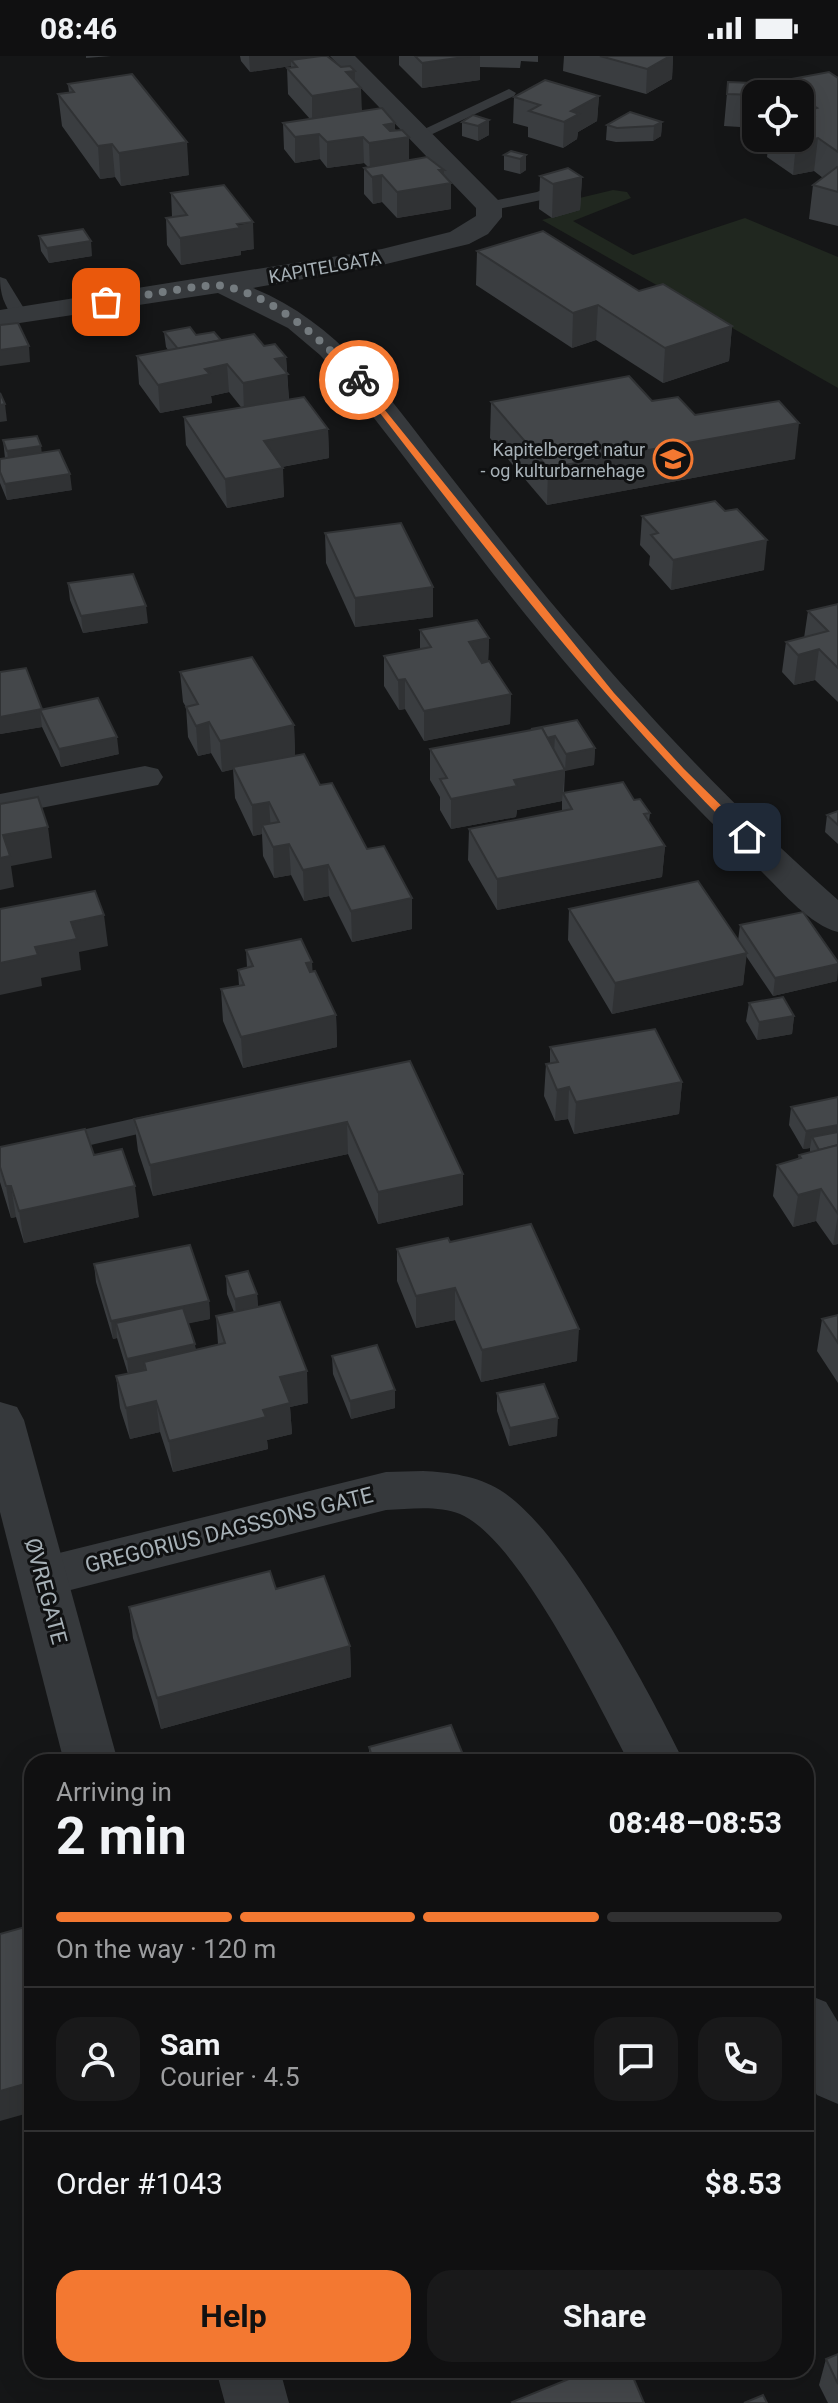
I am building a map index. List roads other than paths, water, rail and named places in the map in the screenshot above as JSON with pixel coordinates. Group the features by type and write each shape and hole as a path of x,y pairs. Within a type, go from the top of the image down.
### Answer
{"street":[{"path":"342,56 489,206"},
{"name":"KAPITELGATA","path":"10,316 222,285 382,257 459,238 479,228 489,217 489,206"},
{"path":"222,285 269,304 329,347 368,390 508,571 611,695 680,772 769,859 838,920"},
{"path":"0,805 145,777"},
{"name":"ØVREGATE","path":"0,1420 89,1754"},
{"name":"GREGORIUS DAGSSONS GATE","path":"43,1577 386,1491 421,1489 457,1493 482,1503 507,1521 534,1553 652,1754"},
{"path":"814,2035 838,2076"},
{"path":"250,2378 257,2403"}],"lane":[{"path":"421,134 509,93"},
{"path":"489,206 541,196 574,179"},
{"path":"0,282 10,316"},
{"path":"0,1157 187,1115"}],"place":[{"name":"Kapitelberget natur - og kulturbarnehage","path":"673,459"}]}
